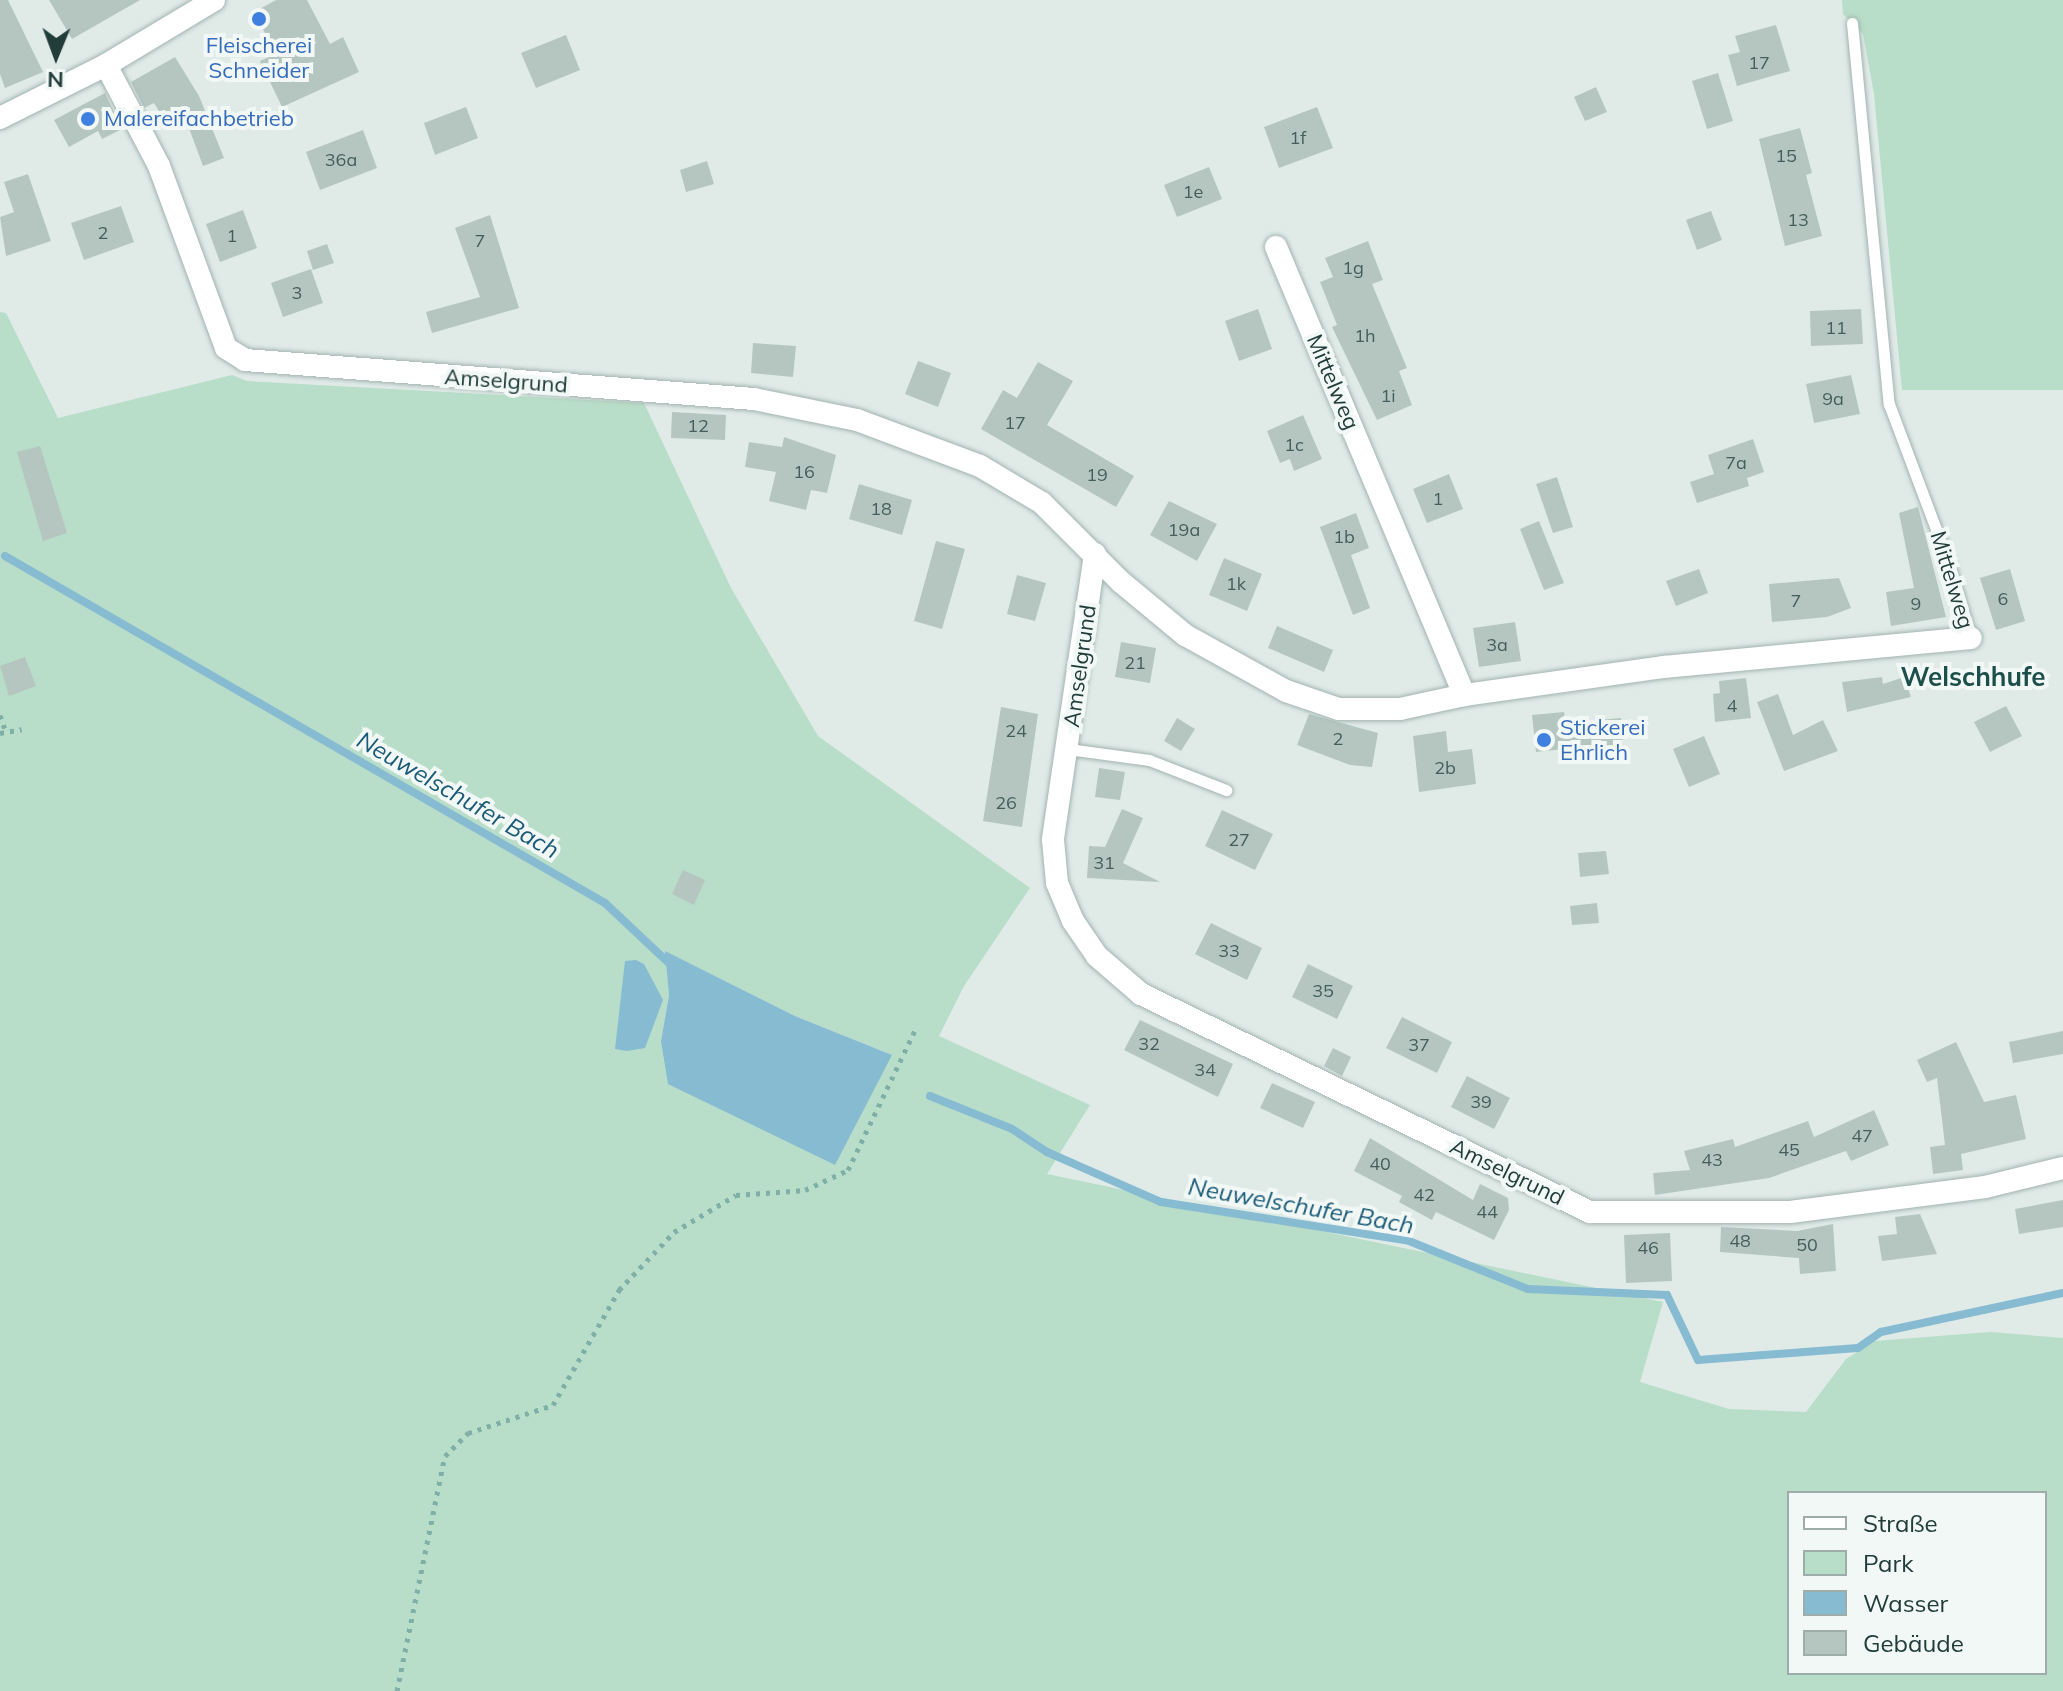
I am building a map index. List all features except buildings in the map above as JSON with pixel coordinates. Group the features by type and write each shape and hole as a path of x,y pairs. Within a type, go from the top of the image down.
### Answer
{"street":[{"path":"0,118 106,65 214,0"},
{"name":"Amselgrund","path":"106,65 159,166 226,348 245,360 754,399 857,420 980,466 1042,503 1095,554 1053,840 1057,883 1073,921 1097,956 1141,994 1590,1212 1790,1212 1985,1187 2063,1168"},
{"name":"Mittelweg","path":"1276,247 1464,695"},
{"name":"Mittelweg","path":"1095,554 1185,635 1286,691 1366,713 1464,695 1664,667 1971,638"}],"lane":[{"name":"Mittelweg","path":"1852,23 1889,404 1949,564 1971,638"},
{"path":"1068,749 1149,760 1226,790"}],"path":[{"path":"0,715 3,732 22,729"},
{"path":"397,1691 445,1456 468,1433 553,1405 619,1290 674,1232 736,1195 805,1190 848,1170 915,1030"}],"green space":[{"path":"1842,0 2063,0 2063,390 1902,390 1874,94 1863,34 1843,14"},
{"path":"0,312 6,313 58,418 232,375 247,381 644,403 731,588 818,736 1030,888 964,986 939,1036 1090,1105 1047,1174 1663,1302 1640,1382 1729,1409 1806,1412 1846,1359 1875,1341 1990,1332 2063,1338 2063,1691 0,1691","holes":["666,952 795,1016 892,1055 661,1041 669,995"]}],"water":[{"path":"665,951 795,1016 892,1055 835,1165 668,1084 661,1041 669,995"},
{"path":"636,960 644,964 663,1000 645,1048 615,1049 625,961"}],"waterway":[{"name":"Neuwelschufer Bach","path":"5,556 605,903 676,970"},
{"name":"Neuwelschufer Bach","path":"930,1096 1012,1129 1047,1152 1161,1202 1409,1241 1528,1289 1667,1295 1698,1360 1858,1348 1881,1332 2063,1293"}],"place":[{"name":"Fleischerei Schneider","path":"259,19"},
{"name":"Malereifachbetrieb","path":"88,119"},
{"name":"Stickerei Ehrlich","path":"1544,740"}],"district":[{"name":"Welschhufe","path":"1973,677"}]}
